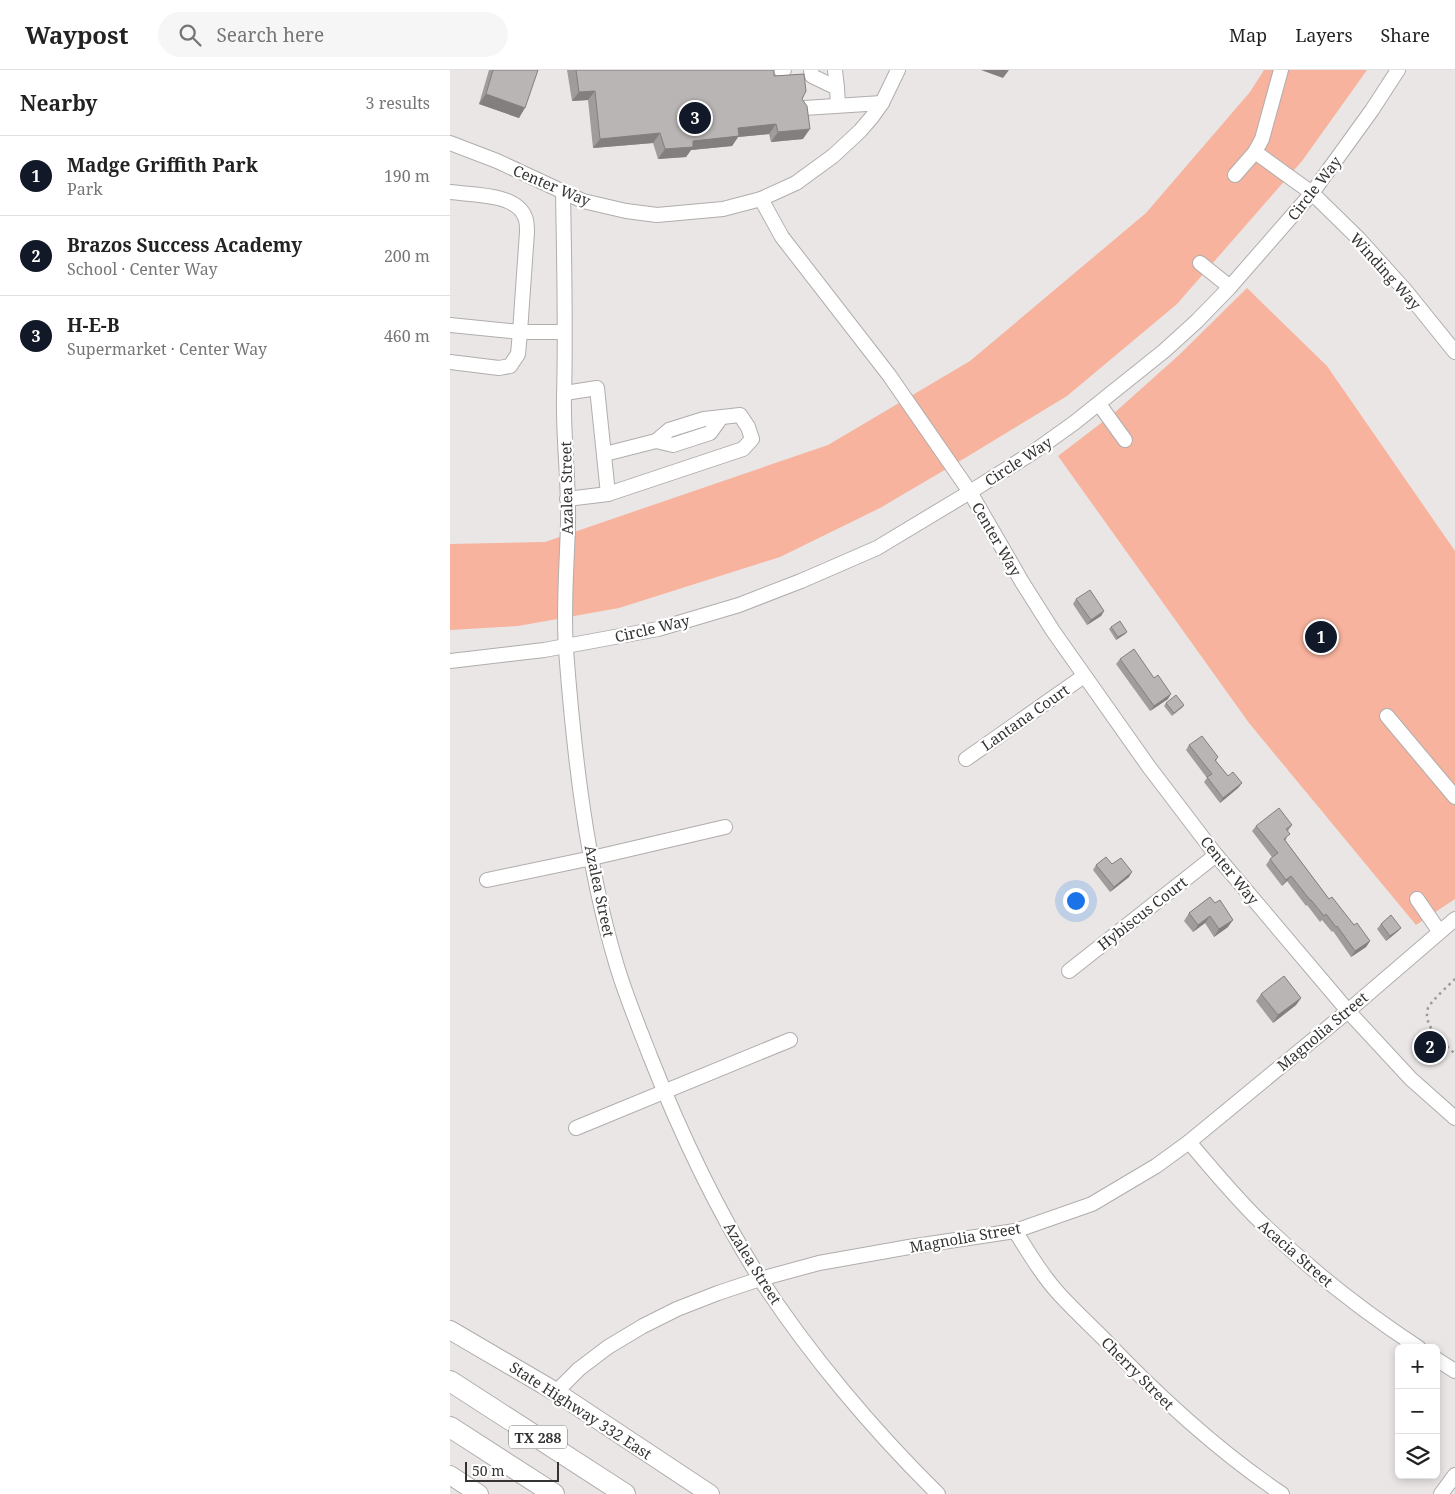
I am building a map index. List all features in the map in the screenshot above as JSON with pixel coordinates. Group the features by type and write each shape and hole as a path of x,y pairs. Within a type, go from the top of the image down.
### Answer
{"highway":[{"name":"TX 288","path":"450,1381 625,1494"},
{"name":"TX 288","path":"450,1428 554,1494"}],"main road":[{"name":"State Highway 332 East","path":"450,1330 556,1392 710,1494"},
{"path":"450,1476 479,1494"}],"street":[{"path":"811,70 812,76 837,88"},
{"path":"835,70 838,105"},
{"path":"761,199 796,183 833,156 860,130 882,103 898,70"},
{"path":"1236,175 1255,152 1262,139 1281,70"},
{"name":"Circle Way","path":"450,661 544,650 658,629 739,605 877,548 970,492 1032,453 1099,404 1164,351 1197,321 1230,287 1312,193 1372,110 1398,70"},
{"path":"804,108 882,103"},
{"name":"Center Way","path":"450,143 497,161 583,201 626,211 657,215 723,209 761,199 782,237 889,375 970,492 1022,582 1084,676 1216,856 1348,1010 1411,1079 1455,1118"},
{"name":"Winding Way","path":"1255,152 1312,193 1405,290 1455,352"},
{"path":"450,192 500,198 513,202 525,216 527,232 518,354 510,366 499,368 450,362"},
{"name":"Azalea Street","path":"563,192 568,522 565,586 566,645 574,738 592,858 616,964 685,1141 760,1279 836,1380 882,1435 938,1494"},
{"path":"1200,263 1230,287"},
{"path":"450,325 520,332 564,332"},
{"path":"565,393 597,388 608,494"},
{"path":"1099,404 1125,440"},
{"path":"567,499 608,494 743,449 752,438 748,427 740,415 704,419 669,430 656,441 605,454"},
{"name":"Lantana Court","path":"966,759 1084,676"},
{"path":"1387,716 1455,797"},
{"path":"487,880 725,827"},
{"name":"Hybiscus Court","path":"1069,971 1216,856"},
{"path":"1417,899 1439,931"},
{"name":"Magnolia Street","path":"556,1392 579,1369 608,1347 644,1326 677,1309 760,1279 819,1263 1015,1231 1092,1204 1156,1166 1189,1142 1455,919"},
{"path":"576,1128 790,1040"},
{"name":"Acacia Street","path":"1189,1142 1233,1194 1300,1259 1352,1301 1412,1344"},
{"name":"Cherry Street","path":"1015,1231 1038,1267 1060,1295 1131,1368 1214,1444 1282,1494"},
{"path":"1440,1362 1455,1371"},
{"path":"1441,1494 1455,1475"}],"path":[{"path":"1455,979 1429,1007 1428,1015 1433,1031 1455,1054"}],"shaded area":[{"path":"1264,70 1367,70 1302,161 1177,304 1067,396 880,508 780,557 619,608 518,626 450,630 450,544 545,542 828,445 970,361 1146,213 1250,92"},
{"path":"1247,288 1327,366 1455,551 1455,899 1416,925 1249,723 1058,456 1113,414 1179,355"}],"building":[{"path":"493,70 538,70 525,108 486,94"},
{"path":"576,70 774,70 774,76 804,74 806,91 802,99 807,106 810,129 778,132 776,124 738,128 739,136 693,141 693,147 665,149 660,133 600,139 595,91 579,92"},
{"path":"1090,590 1104,611 1091,620 1076,599"},
{"path":"1120,621 1127,632 1118,637 1111,627"},
{"path":"1134,649 1154,678 1158,675 1171,694 1154,706 1120,659"},
{"path":"1176,695 1184,705 1174,713 1166,703"},
{"path":"1202,736 1218,757 1215,760 1228,776 1233,772 1242,783 1223,798 1207,777 1212,774 1189,745"},
{"path":"1279,808 1292,825 1286,829 1290,834 1284,839 1329,899 1332,897 1354,925 1357,923 1370,941 1355,951 1337,926 1326,914 1324,916 1291,876 1286,880 1270,859 1278,853 1256,826"},
{"path":"1106,857 1112,864 1121,858 1132,872 1114,887 1096,865"},
{"path":"1210,897 1215,903 1220,900 1233,920 1219,929 1210,916 1198,925 1189,913"},
{"path":"1391,915 1401,928 1390,936 1381,924"},
{"path":"1284,976 1301,998 1278,1015 1261,994"}],"place":[{"name":"H-E-B","path":"695,118"},
{"name":"Madge Griffith Park","path":"1321,637"},
{"name":"Brazos Success Academy","path":"1430,1047"}]}
